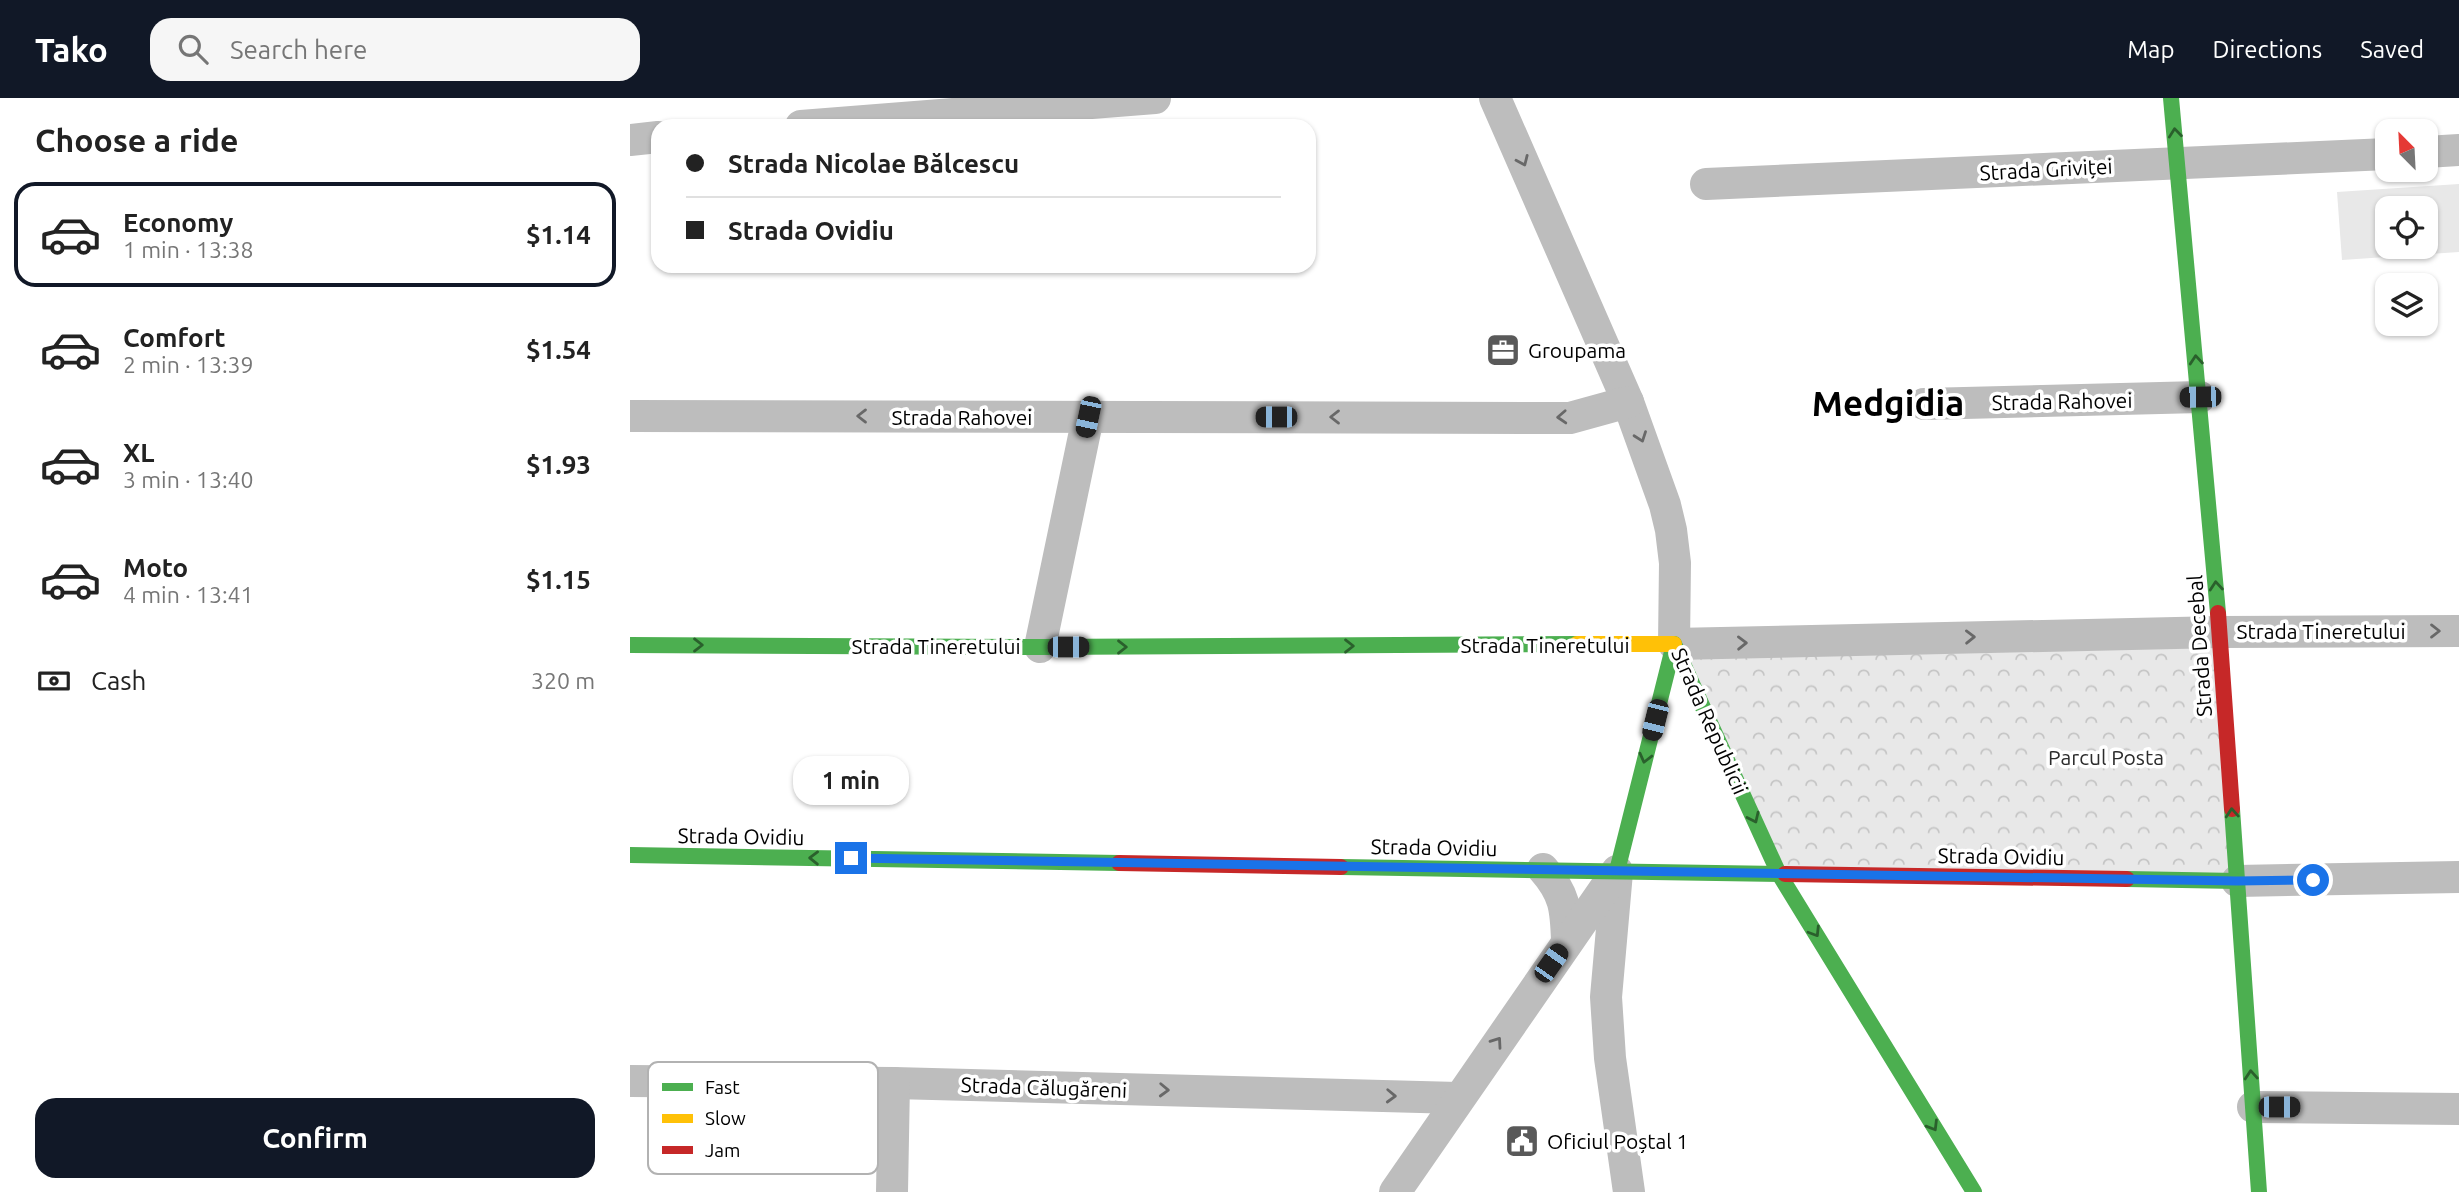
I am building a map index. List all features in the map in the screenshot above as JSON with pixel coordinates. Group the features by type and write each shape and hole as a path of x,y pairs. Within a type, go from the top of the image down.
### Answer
{"main road":[{"name":"Strada Decebal","path":"2171,98 2220,632 2259,1192"},
{"name":"Strada Tineretului","path":"630,645 1674,645"},
{"path":"1617,871 1674,645"},
{"name":"Strada Republicii","path":"1674,645 1779,874 1974,1192"},
{"name":"Strada Ovidiu","path":"630,855 2237,881"}],"street":[{"path":"890,119 1155,98"},
{"name":"Strada Republicii","path":"1495,98 1628,402 1671,530 1675,563 1674,645"},
{"path":"630,140 651,138"},
{"path":"2438,151 2459,150"},
{"name":"Strada Griviței","path":"1706,184 2375,155"},
{"name":"Strada Rahovei","path":"1924,404 2200,397"},
{"name":"Strada Rahovei","path":"630,416 1570,418 1628,402"},
{"path":"1040,647 1088,417"},
{"name":"Strada Tineretului","path":"1674,645 2220,632 2459,631"},
{"path":"1543,869 1562,896 1567,941"},
{"path":"1395,1192 1617,871"},
{"path":"1617,871 1606,998 1610,1058 1629,1192"},
{"path":"2237,881 2459,877"},
{"name":"Strada Călugăreni","path":"630,1082 648,1082"},
{"name":"Strada Călugăreni","path":"878,1083 1458,1098"},
{"path":"892,1192 894,1083"},
{"path":"2253,1107 2459,1109"}],"green space":[{"path":"2459,184 2459,252 2438,253 2438,196 2375,196 2375,258 2342,260 2337,192"},
{"name":"Parcul Posta","path":"2220,632 2237,881 1779,874 1674,644"}],"traffic: fast":[{"path":"2171,98 2218,613"},
{"path":"630,645 1040,647 1577,644"},
{"path":"1674,644 1779,874 1974,1192"},
{"path":"1617,871 1674,644"},
{"path":"2232,809 2259,1192"},
{"path":"630,855 1119,863"},
{"path":"1341,867 1785,874"},
{"path":"2127,879 2237,881"}],"traffic: slow":[{"path":"1577,644 1674,644"}],"traffic: jam":[{"path":"2218,613 2232,809"},
{"path":"1119,863 1341,867"},
{"path":"1785,874 2127,879"}],"place":[{"name":"Groupama","path":"1503,350"},
{"name":"Oficiul Poștal 1","path":"1522,1141"}],"district":[{"name":"Medgidia","path":"1888,403"}],"route":[{"path":"851,858 2237,881 2313,880"}]}
